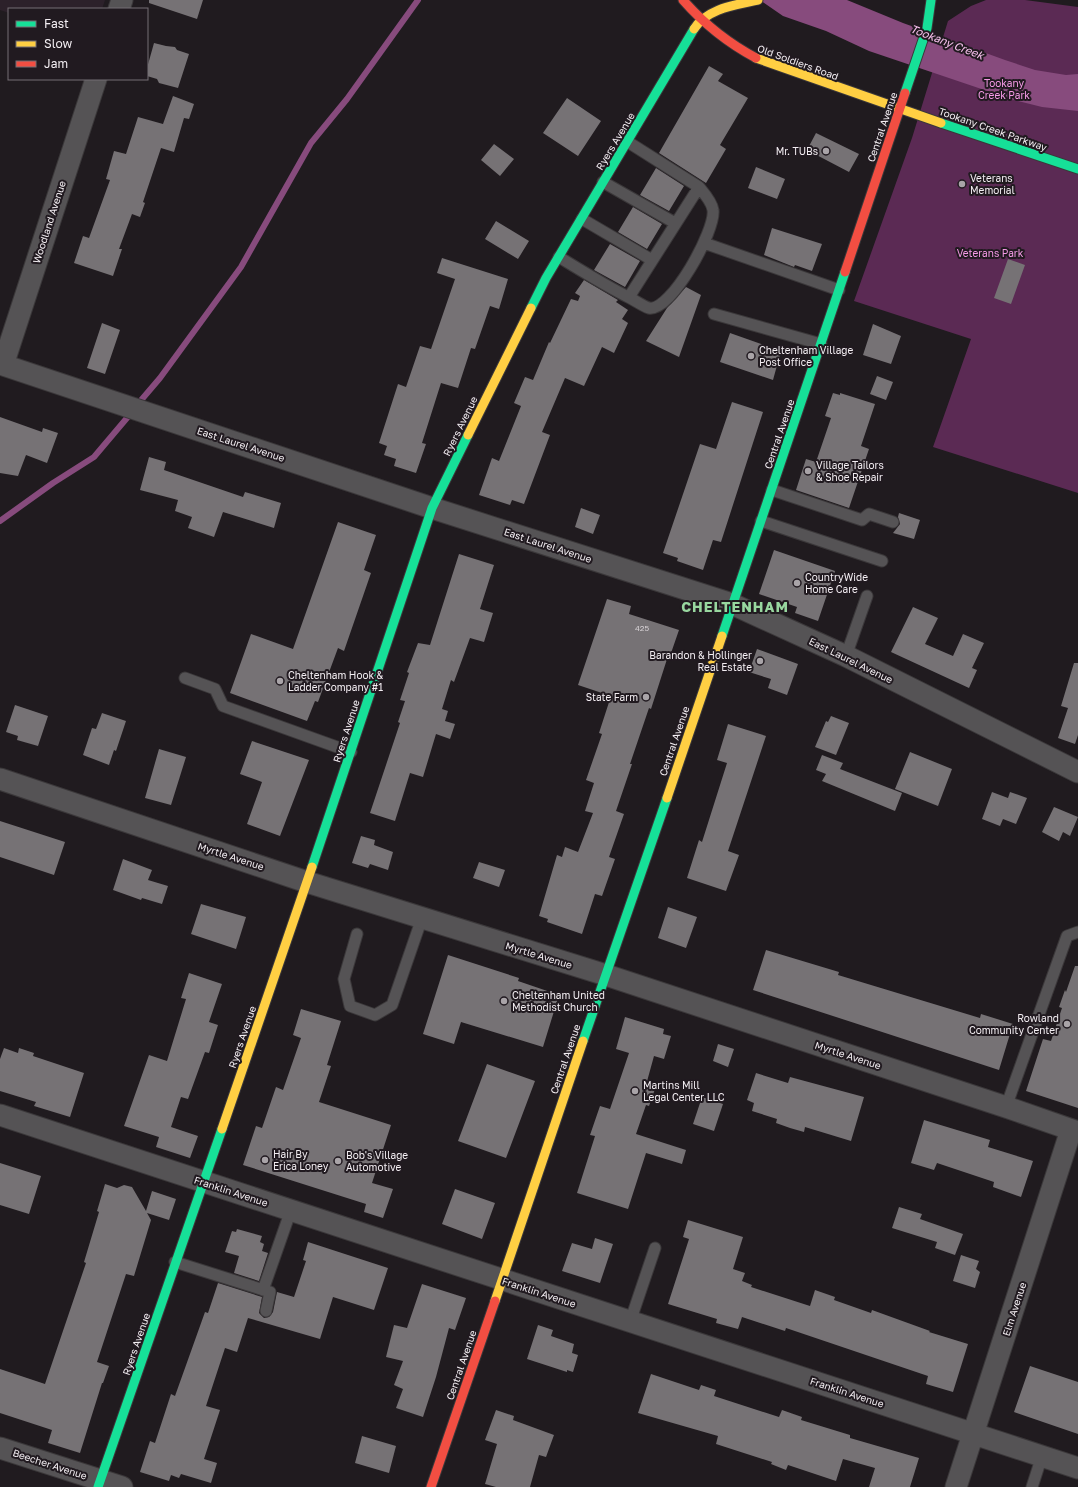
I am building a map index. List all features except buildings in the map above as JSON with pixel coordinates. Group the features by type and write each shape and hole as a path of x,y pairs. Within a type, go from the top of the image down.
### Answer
{"street":[{"name":"Old Soldiers Road","path":"683,0 700,20 746,54 768,64 900,109"},
{"path":"700,20 724,8 758,0"},
{"name":"Central Avenue","path":"432,1487 501,1280 772,490 912,74 927,28 931,0"},
{"name":"Ryers Avenue","path":"99,1483 307,882 432,508 546,278 700,20"},
{"name":"Woodland Avenue","path":"1,365 96,80"},
{"name":"Tookany Creek Parkway","path":"900,109 1078,170"},
{"name":"East Laurel Avenue","path":"1,365 432,508 732,604 846,656 1078,772"},
{"name":"Myrtle Avenue","path":"0,779 307,882 606,975 1075,1131"},
{"name":"Franklin Avenue","path":"0,1115 1078,1468"},
{"name":"Elm Avenue","path":"956,1487 1075,1131"},
{"name":"Beecher Avenue","path":"0,1448 99,1483 122,1487"}],"lane":[{"path":"559,257 650,308 657,307 665,301 695,260 712,224 713,210 704,192 628,142"},
{"path":"603,182 675,223"},
{"path":"628,297 699,188"},
{"path":"582,219 652,260"},
{"path":"704,243 839,290"},
{"path":"714,314 821,344"},
{"path":"772,490 862,520 869,514 893,522"},
{"path":"761,522 882,561"},
{"path":"846,656 867,596"},
{"path":"185,678 215,689 223,706 351,752"},
{"path":"357,934 344,979 350,1006 375,1015 392,1005 422,918"},
{"path":"1006,1107 1067,936 1078,932"},
{"path":"264,1290 291,1210"},
{"path":"630,1322 655,1248"},
{"path":"175,1262 270,1292 266,1311"},
{"path":"1032,1487 1042,1456"}],"shaded area":[{"path":"0,0 105,0 102,8 8,8 8,13 0,10"}],"green space":[{"name":"Veterans Park","path":"986,0 1025,0 1078,7 1078,493 933,447 971,339 854,301 912,138 948,21 971,6"}],"water":[{"name":"Tookany Creek","path":"760,0 847,0 903,23 1035,70 1066,75 1078,74 1078,111 1042,107 1014,100 869,51 826,31 783,16"}],"waterway":[{"path":"137,405 160,378 241,267 311,143 347,99 418,0"},
{"path":"0,521 53,483 94,457 132,412"}],"traffic: fast":[{"path":"905,93 927,28 931,0"},
{"path":"531,308 546,278 694,29"},
{"path":"941,123 1078,169"},
{"path":"722,636 845,272"},
{"path":"312,867 432,508 468,435"},
{"path":"583,1041 667,798"},
{"path":"98,1487 222,1129"}],"traffic: slow":[{"path":"694,29 706,16 714,12 723,8 758,0"},
{"path":"756,58 941,123"},
{"path":"468,435 531,308"},
{"path":"667,798 722,636"},
{"path":"222,1129 312,867"},
{"path":"495,1301 583,1041"}],"traffic: jam":[{"path":"683,0 699,17 717,32 756,58"},
{"path":"845,272 905,93"},
{"path":"431,1487 495,1301"}],"place":[{"name":"Mr. TUBs","path":"826,151"},
{"name":"Veterans Memorial","path":"962,184"},
{"name":"Cheltenham Village Post Office","path":"751,356"},
{"name":"Village Tailors & Shoe Repair","path":"808,471"},
{"name":"CountryWide Home Care","path":"797,583"},
{"name":"Barandon & Hollinger Real Estate","path":"760,661"},
{"name":"Cheltenham Hook & Ladder Company #1","path":"280,681"},
{"name":"State Farm","path":"646,697"},
{"name":"Cheltenham United Methodist Church","path":"504,1001"},
{"name":"Rowland Community Center","path":"1067,1024"},
{"name":"Martins Mill Legal Center LLC","path":"635,1091"},
{"name":"Hair By Erica Loney","path":"265,1160"},
{"name":"Bob's Village Automotive","path":"338,1161"}],"district":[{"name":"CHELTENHAM","path":"735,607"}],"park label":[{"name":"Tookany Creek Park","path":"1004,88"}]}
